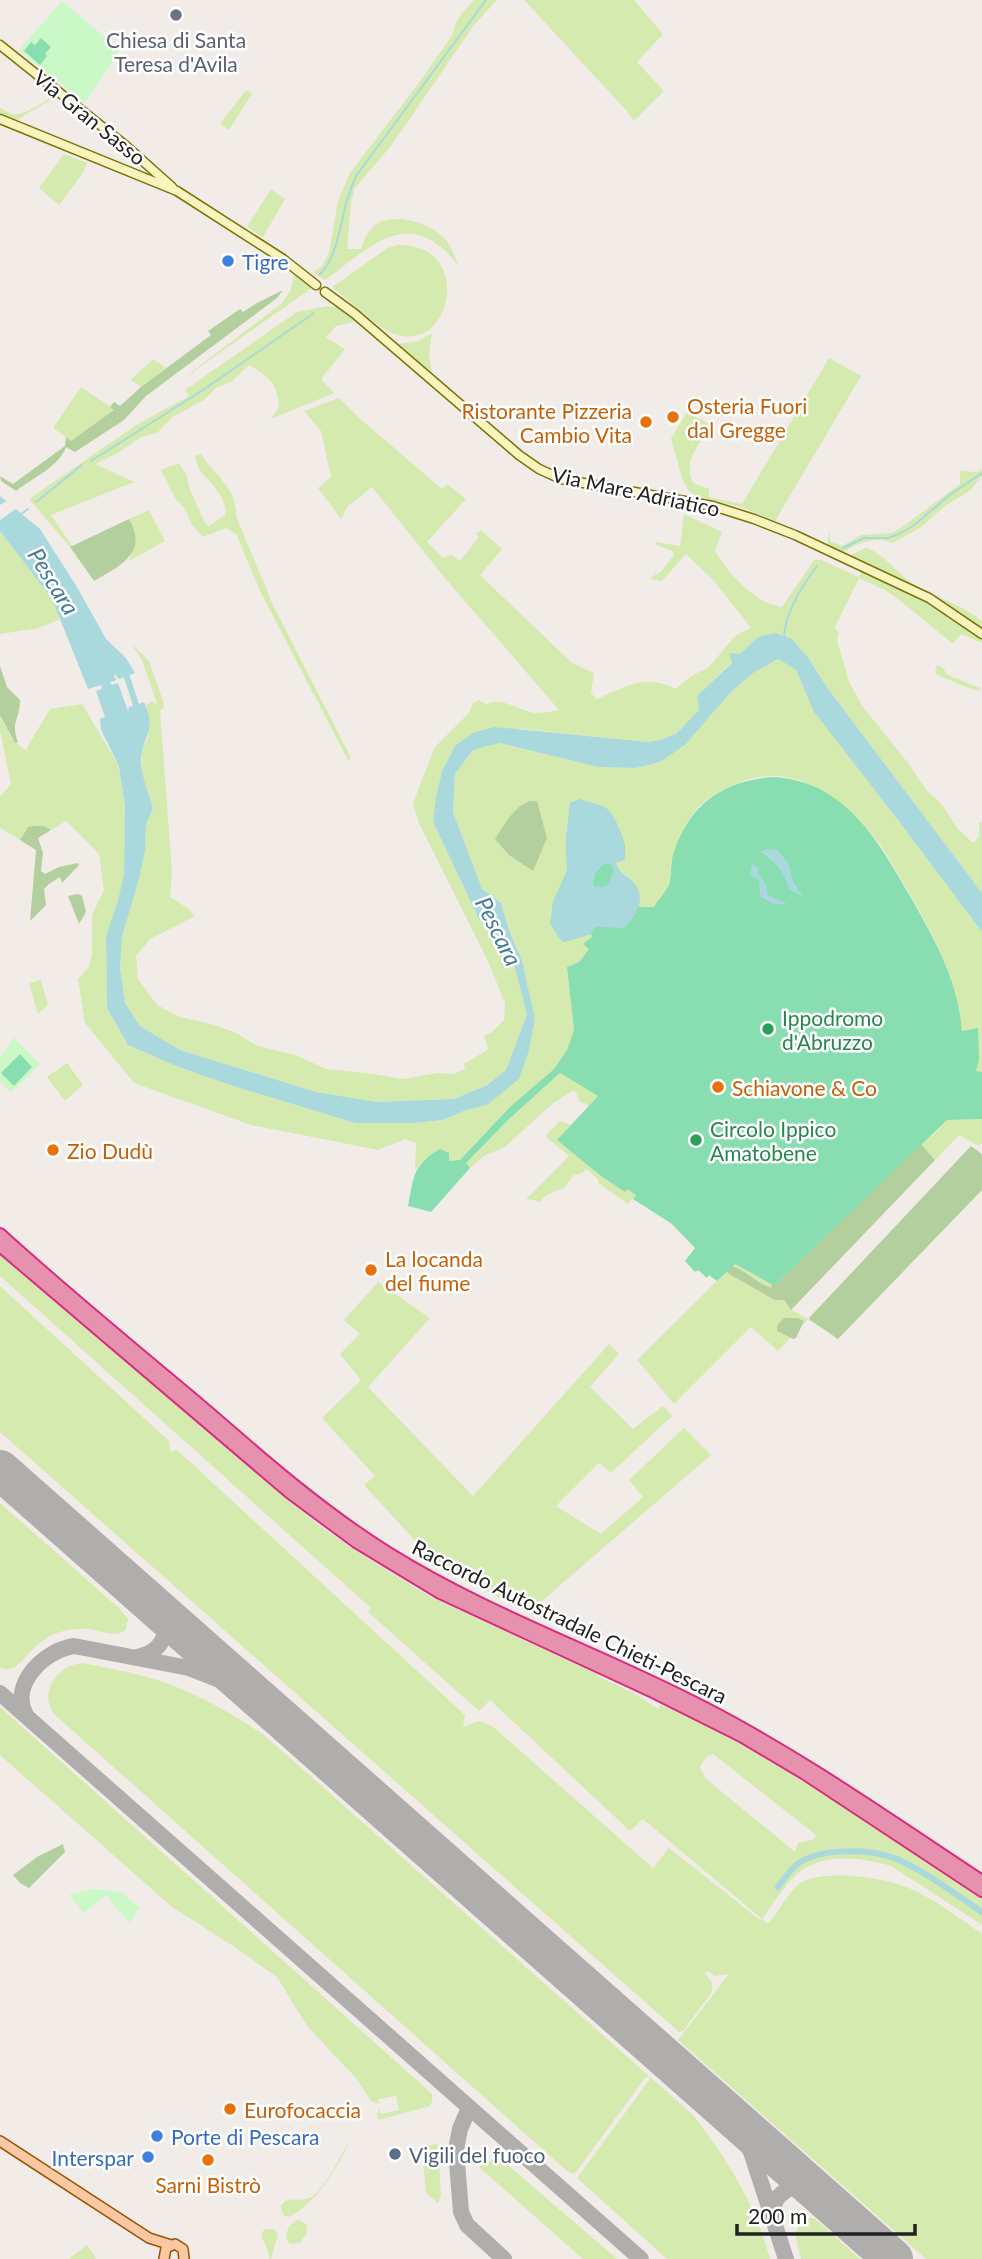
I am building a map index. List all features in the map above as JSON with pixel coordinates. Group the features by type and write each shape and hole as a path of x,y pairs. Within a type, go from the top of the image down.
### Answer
{"highway":[{"name":"Raccordo Autostradale Chieti-Pescara","path":"0,1234 294,1485 379,1547 456,1591 742,1727 807,1765 982,1881"},
{"name":"Raccordo Autostradale Chieti-Pescara","path":"0,1246 290,1493 356,1542 440,1592 741,1736 805,1774 982,1891"}],"main road":[{"name":"Via Gran Sasso","path":"0,45 156,170 177,191"},
{"path":"0,119 177,191 283,259 316,285"},
{"path":"151,179 156,176 156,170"},
{"name":"Via Mare Adriatico","path":"325,292 355,314 519,455 539,469 561,479 713,506 754,519 795,535 929,598 982,634"},
{"path":"0,2141 149,2238 181,2247 187,2257"},
{"path":"149,2238 164,2257"},
{"path":"164,2257 166,2248 171,2245"}],"green space":[{"path":"474,0 497,0 474,25 391,146 355,188 351,202 347,249 361,249 368,233 378,223 409,220 430,228 446,240 458,265 440,246 423,236 407,234 375,244 325,280 314,272 321,267 329,253 338,201 350,173 418,84 453,34 461,15"},
{"path":"524,0 634,0 663,34 637,62 664,91 634,121"},
{"path":"62,1 120,50 85,103 19,50"},
{"path":"41,38 51,47 40,65 24,51 31,42 35,45"},
{"path":"246,90 252,94 229,130 220,124"},
{"path":"56,95 15,121 0,115 0,108 11,114 22,113"},
{"path":"64,154 87,163 83,173 59,205 39,188"},
{"path":"271,189 285,199 263,237 247,227"},
{"path":"397,245 421,249 437,260 446,277 447,295 442,313 431,327 416,336 390,332 332,287 388,248"},
{"path":"294,275 313,287 177,383 281,304 291,290"},
{"path":"283,290 277,298 146,396 124,420 75,452 66,447 58,460 16,491 1,481 0,476 13,484 65,446 66,437 71,441 114,410 110,407 114,402 120,406 211,335 208,331 240,309 243,312"},
{"path":"328,306 341,308 358,321 336,326 326,337 345,349 321,379 334,393 271,419 279,407 277,392 267,377 249,365 231,382 216,388 204,400 174,416 157,433 141,437 118,453 95,464 134,482 51,515 72,546 70,547 29,499 136,425 189,396 185,390 297,312"},
{"path":"432,333 429,355 432,373 398,344 418,341"},
{"path":"829,358 861,376 775,521 741,507 696,496 688,490 671,439 687,412 711,425 691,460 690,475 693,483 709,489 709,497 742,504"},
{"path":"153,359 166,368 141,387 131,380"},
{"path":"81,387 115,410 71,441 53,428"},
{"path":"339,398 442,489 447,484 466,499 427,542 443,558 451,555 460,561 479,537 476,534 481,530 502,549 480,575 572,663 594,673 591,693 597,699 627,686 645,682 665,684 676,689 691,676 709,667 735,636 751,628 714,581 686,554 662,581 651,579 656,571 655,576 661,572 674,555 672,551 655,544 656,542 680,546 684,514 722,532 715,551 721,560 752,594 772,605 782,607 814,560 821,560 859,577 866,564 851,555 866,548 879,554 914,584 982,621 982,643 961,634 953,644 898,599 859,578 835,627 839,634 837,640 849,682 863,707 927,791 973,843 979,837 979,822 982,822 982,893 826,686 809,659 758,637 697,696 699,710 677,733 663,739 649,742 521,729 455,746 442,771 433,822 479,919 514,965 527,1014 506,1070 487,1085 454,1099 377,1102 316,1092 180,1050 140,1026 125,1003 120,968 122,937 145,851 146,824 153,808 142,773 142,752 148,737 146,705 153,701 154,704 157,703 142,660 131,643 149,661 163,701 164,708 160,710 172,873 170,897 195,916 150,939 136,956 138,979 157,1005 180,1017 237,1033 255,1045 298,1056 326,1069 403,1079 438,1073 454,1074 465,1069 464,1064 487,1050 484,1036 504,1020 505,1003 487,959 418,821 413,803 435,747 469,713 473,703 479,700 486,704 499,702 536,713 559,710 444,577 372,487 348,506 341,519 318,488 331,477 321,431 304,411"},
{"path":"201,454 229,489 236,516 273,605 350,756 349,762 261,593 236,534 226,528 203,537 175,498 161,470 179,463 187,476 189,488 205,523 209,526 225,515 225,509 218,492 198,466 195,456"},
{"path":"982,469 982,476 971,490 945,506 921,527 893,543 867,541 844,552 827,544 830,530 830,541 842,546 861,535 892,533 960,484 960,471 977,472"},
{"path":"149,510 165,541 129,561 134,540 129,519"},
{"path":"129,519 134,531 133,550 121,564 94,581 70,547"},
{"path":"0,531 52,599 60,619 39,628 0,634"},
{"path":"778,659 796,670 814,712 982,932 982,1072 976,1072 977,1028 962,1031 958,1006 944,960 885,852 840,804 812,786 782,776 749,779 722,790 696,810 680,835 671,863 670,880 654,907 639,907 631,880 616,867 624,844 609,811 597,803 571,803 566,836 568,869 552,907 551,922 561,939 572,940 591,934 593,938 584,944 590,948 579,962 567,967 574,1031 567,1050 554,1069 510,1107 460,1160 455,1162 425,1158 415,1170 416,1143 405,1139 378,1150 251,1125 134,1083 85,1023 78,979 89,967 92,955 92,915 104,890 99,854 66,821 51,830 44,826 28,827 20,840 0,828 0,797 11,784 0,731 0,715 12,739 26,751 50,709 82,704 119,766 125,807 124,874 119,901 106,936 107,1008 128,1045 176,1066 233,1086 355,1123 443,1120 487,1105 529,1050 535,1019 522,960 501,903 482,889 453,812 455,774 473,750 500,743 598,767 635,768 686,744 729,694 753,673","holes":["536,801 547,838 532,870"]},
{"path":"937,665 948,675 980,688 981,691 938,675 935,672"},
{"path":"0,666 7,687 20,700 15,725 18,742 15,743 0,715"},
{"name":"Ippodromo d'Abruzzo","path":"771,777 796,780 819,789 838,801 856,816 871,834 898,875 944,961 956,995 962,1031 978,1028 979,1059 976,1071 982,1072 982,1119 947,1120 776,1284 771,1284 735,1264 717,1281 709,1275 707,1278 698,1270 695,1272 685,1261 695,1248 672,1224 633,1199 636,1195 627,1189 625,1192 601,1176 557,1140 598,1096 560,1073 466,1163 470,1168 431,1212 408,1206 416,1173 424,1161 440,1149 449,1153 449,1161 460,1160 510,1107 554,1069 567,1050 574,1030 567,967 579,962 589,949 583,944 592,937 591,934 564,942 550,923 553,902 567,871 566,839 570,803 585,801 606,808 621,832 625,846 624,860 617,862 617,867 636,887 639,907 654,907 669,884 673,856 681,835 699,808 723,790 737,784"},
{"path":"530,801 537,801 547,838 533,871 509,855 495,839 514,812"},
{"path":"44,826 51,830 38,838 43,853 41,871 45,874 59,867 79,865 62,883 60,877 44,889 46,905 30,921 36,850 20,840 28,827"},
{"path":"68,896 82,896 86,912 79,924"},
{"path":"41,980 48,1005 38,1014 29,983"},
{"path":"14,1037 40,1065 9,1091 0,1081 0,1057"},
{"path":"20,1054 32,1067 14,1086 1,1073"},
{"path":"67,1063 83,1085 65,1101 47,1077"},
{"path":"560,1073 598,1096 589,1106 579,1101 573,1090 552,1104 505,1147 484,1156 470,1168 465,1164 507,1121"},
{"path":"982,1119 982,1144 977,1145 959,1135 935,1160 921,1144 947,1120"},
{"path":"560,1121 571,1125 558,1140 601,1176 636,1195 628,1204 598,1183 599,1180 586,1169 574,1175 564,1188 539,1202 526,1199 569,1156 545,1136"},
{"path":"921,1144 935,1160 791,1310 784,1300 775,1300 727,1271 732,1266 772,1288 771,1284 776,1284"},
{"path":"971,1146 982,1154 982,1190 838,1339 810,1320 809,1318"},
{"path":"0,1254 321,1527 367,1558 431,1597 595,1673 658,1709 661,1704 786,1770 982,1899 982,1925 891,1866 842,1858 817,1863 796,1875 762,1919 643,1819 630,1831 490,1700 479,1711 368,1612 371,1608 0,1276","holes":["713,1754 816,1835 812,1840 798,1843 795,1852 705,1778 700,1767 706,1757"]},
{"path":"734,1264 771,1284 791,1310 808,1319 778,1351 751,1327 674,1404 637,1360"},
{"path":"378,1282 430,1318 368,1387 473,1496 609,1344 619,1354 590,1387 633,1429 663,1406 672,1416 611,1473 599,1463 556,1506 601,1534 643,1497 629,1480 684,1428 711,1455 529,1612 427,1562 429,1556 364,1485 375,1476 322,1418 361,1380 340,1354 360,1334 344,1320"},
{"path":"0,1286 169,1441 170,1452 177,1450 465,1715 463,1727 479,1721 492,1726 653,1868 669,1848 768,1924 794,1889 808,1880 822,1876 855,1876 888,1882 922,1894 982,1934 982,2259 926,2259 678,2040 729,1974 715,1976 707,1971 705,1973 712,1983 712,1992 683,2031 679,2032 0,1432"},
{"path":"784,1318 804,1321 796,1338 777,1331 777,1326"},
{"path":"0,1503 120,1609 128,1619 126,1630 113,1634 85,1629 61,1632 39,1644 15,1667 0,1667"},
{"path":"82,1663 171,1685 212,1704 264,1735 649,2076 576,2172 573,2174 567,2171 55,1715 50,1707 49,1689 65,1669"},
{"path":"0,1707 432,2094 430,2106 378,2120 379,2109 381,2114 399,2110 396,2096 378,2099 379,2104 371,2101 356,2078 307,2026 277,1977 172,1907 0,1755"},
{"path":"63,1844 65,1852 29,1888 13,1875 37,1857"},
{"path":"92,1889 122,1892 139,1908 129,1923 106,1895 84,1913 69,1895"},
{"path":"649,2076 693,2115 717,2148 748,2201 770,2259 667,2259 577,2178 650,2079"},
{"path":"349,2142 339,2162 316,2195 298,2212 289,2217 283,2215 281,2206 284,2202 306,2199 320,2189"},
{"path":"438,2144 441,2196 438,2203 426,2193 422,2150 425,2146"},
{"path":"493,2159 504,2162 617,2259 583,2259 479,2167"},
{"path":"807,2218 814,2218 860,2259 801,2259 797,2231 798,2226"},
{"path":"299,2220 306,2224 307,2233 300,2243 291,2244 287,2241 287,2231 290,2225"},
{"path":"266,2229 274,2229 278,2234 271,2259 262,2236"},
{"path":"87,2245 96,2257 94,2259 69,2259"}],"water":[{"name":"Pescara","path":"0,496 40,529 106,639 126,658 135,673 119,679 115,674 117,680 88,689 52,599 0,531"},
{"name":"Pescara","path":"775,633 792,639 809,659 826,686 982,893 982,932 814,712 796,670 778,659 753,673 729,694 686,744 660,762 635,768 598,767 500,743 473,750 455,774 453,812 482,889 501,903 522,960 535,1019 529,1050 519,1079 487,1105 443,1120 355,1123 233,1086 176,1066 128,1045 107,1008 106,936 124,874 125,807 119,766 101,730 100,719 105,717 96,691 106,687 114,707 108,686 118,683 128,711 129,707 144,702 149,717 141,766 153,808 146,824 145,851 122,937 120,968 125,1003 140,1026 180,1050 316,1092 377,1102 454,1099 487,1085 506,1070 527,1014 514,965 479,919 433,822 442,771 455,746 473,733 494,727 649,742 663,739 677,733 699,710 697,696 732,663 729,653 740,654 758,637"},
{"path":"580,799 600,805 610,812 618,825 625,854 624,860 617,862 617,867 637,888 640,900 633,918 624,928 596,927 591,934 564,942 550,923 553,902 567,871 566,839 570,803","holes":["604,864 610,864 614,870 608,885 595,887 593,883 596,872"]},
{"path":"766,849 778,850 789,865 793,882 803,896 789,890 779,868 760,852"},
{"path":"752,864 759,868 758,874 766,885 768,895 787,904 773,904 760,896 759,880 750,875"}],"pier":[{"path":"10,499 20,506 0,520 0,505"}],"waterway":[{"path":"319,275 333,253 356,176 486,0"},
{"path":"91,461 203,390 314,313"},
{"path":"36,502 82,465"},
{"path":"843,548 864,538 888,538 899,534 982,473"},
{"path":"21,514 28,509"},
{"path":"784,637 791,609 817,566"},
{"path":"125,671 138,711"},
{"name":"Pescara","path":"102,673 119,720"},
{"path":"778,1887 793,1868 809,1858 834,1852 862,1852 888,1856 910,1865 982,1912"}],"taxiway":[{"path":"137,1657 153,1651 162,1640 165,1626 158,1610"},
{"path":"26,1715 22,1692 33,1670 52,1654 74,1646 189,1668 230,1684 275,1713"},
{"path":"0,1693 641,2259"},
{"path":"469,2108 460,2129 456,2150 461,2212 467,2225 504,2259"},
{"path":"725,2111 736,2124 751,2152 786,2259"},
{"path":"772,2217 775,2202 785,2191 798,2187 814,2189"}],"runway":[{"path":"0,1470 893,2259"}],"place":[{"name":"Chiesa di Santa Teresa d'Avila","path":"176,15"},
{"name":"Tigre","path":"228,261"},
{"name":"Osteria Fuori dal Gregge","path":"673,417"},
{"name":"Ristorante Pizzeria Cambio Vita","path":"646,422"},
{"name":"Ippodromo d'Abruzzo","path":"768,1029"},
{"name":"Schiavone & Co","path":"718,1087"},
{"name":"Circolo Ippico Amatobene","path":"696,1140"},
{"name":"Zio Dudù","path":"53,1150"},
{"name":"La locanda del fiume","path":"371,1270"},
{"name":"Eurofocaccia","path":"230,2109"},
{"name":"Porte di Pescara","path":"157,2136"},
{"name":"Vigili del fuoco","path":"395,2154"},
{"name":"Interspar","path":"148,2157"},
{"name":"Sarni Bistrò","path":"208,2160"}]}
